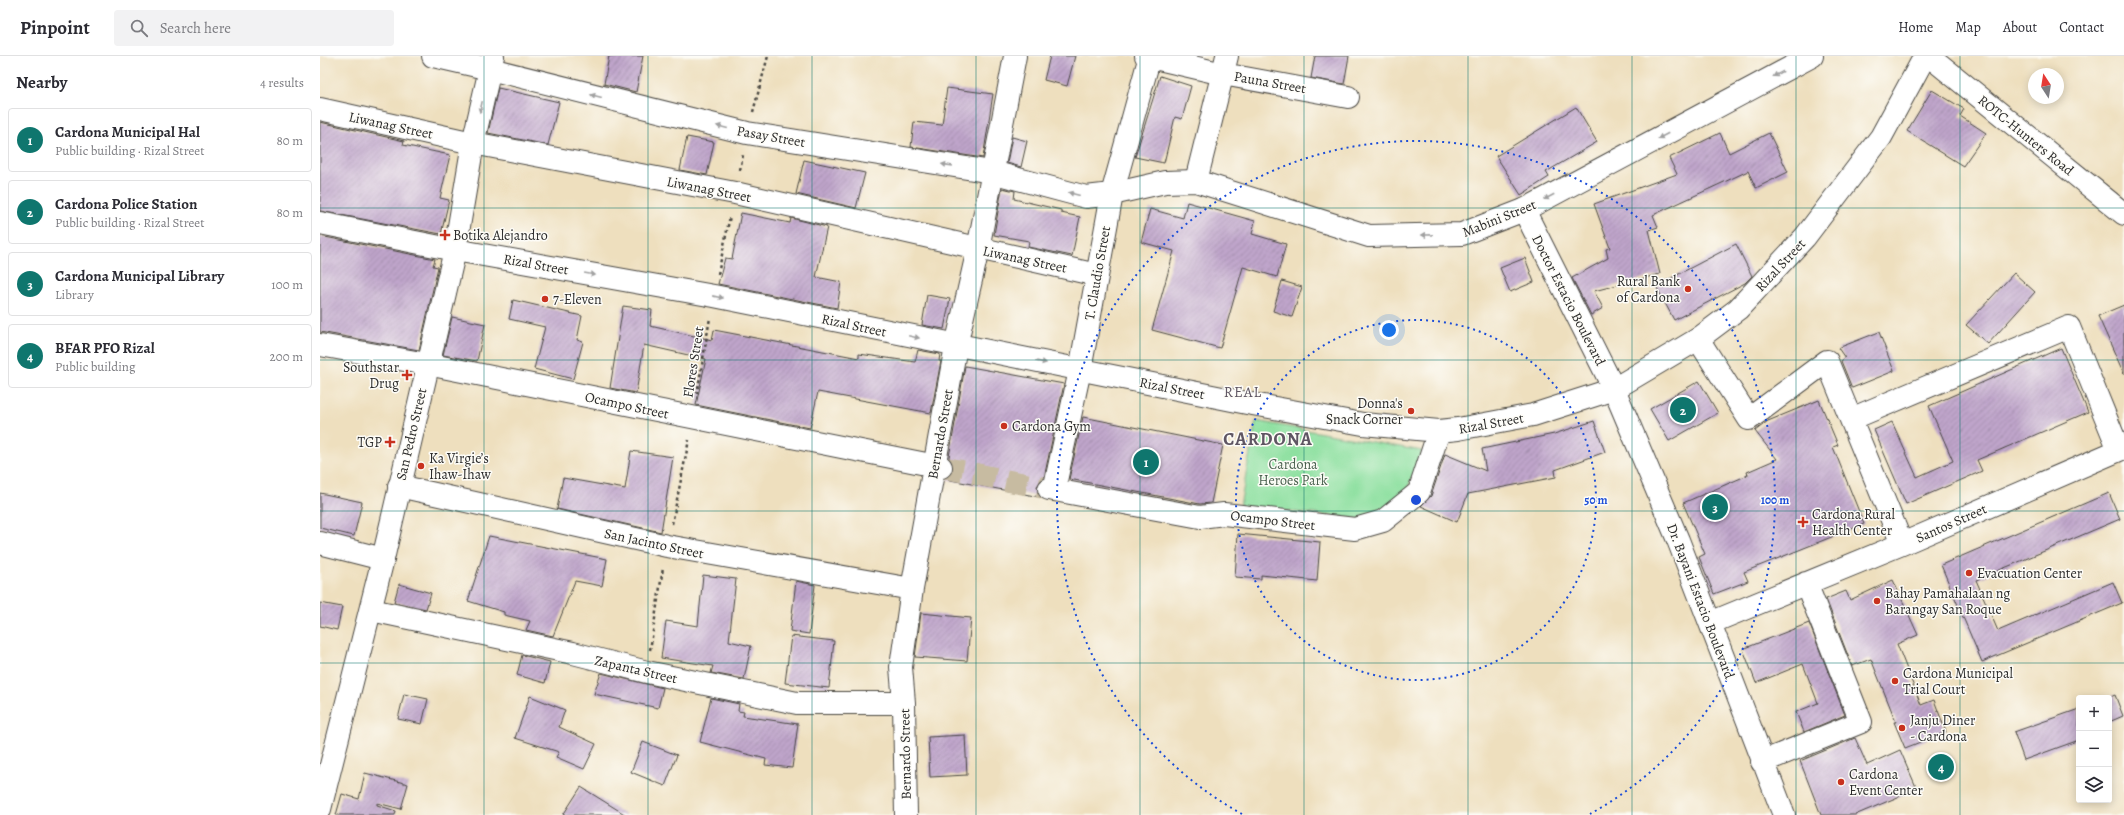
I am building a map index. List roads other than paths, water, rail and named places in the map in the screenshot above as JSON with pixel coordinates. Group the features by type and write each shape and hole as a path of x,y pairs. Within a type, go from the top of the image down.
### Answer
{"street":[{"name":"Pasay Street","path":"433,56 491,63 747,133 992,172 1086,198 1112,194"},
{"name":"Bernardo Street","path":"906,815 904,703 901,667 912,589 937,467 956,346 978,249 1015,56"},
{"name":"Pauna Street","path":"1148,56 1225,65 1303,87 1348,97"},
{"name":"T. Claudio Street","path":"1051,490 1080,370 1112,194 1148,56"},
{"name":"Mabini Street","path":"1112,194 1165,182 1196,182 1369,236 1462,234 1524,210 1812,56"},
{"name":"Rizal Street","path":"320,223 455,250 714,296 956,346 1247,403 1364,424 1439,431 1533,415 1614,389 1698,340 1738,309 1806,237 1881,137 1925,56"},
{"name":"ROTC-Hunters Road","path":"1929,56 2124,214"},
{"name":"San Pedro Street","path":"320,809 371,610 427,364 455,250 473,142 491,63"},
{"path":"1196,182 1225,65"},
{"name":"Liwanag Street","path":"320,110 473,142 735,193 1097,275"},
{"name":"Doctor Estacio Boulevard","path":"1524,210 1614,389"},
{"path":"1851,419 2069,327 2121,449"},
{"path":"1698,340 1749,419 1827,361 1902,544"},
{"name":"Ocampo Street","path":"320,345 427,364 937,467"},
{"name":"Dr. Bayani Estacio Boulevard","path":"1614,389 1678,540 1762,762 1784,815"},
{"name":"Ocampo Street","path":"1051,490 1200,517 1224,514 1355,529 1383,521 1419,492 1439,431"},
{"name":"Santos Street","path":"1710,623 1902,544 2121,449"},
{"name":"San Jacinto Street","path":"399,486 667,546 912,589"},
{"path":"320,544 383,559"},
{"path":"1762,762 1861,722 1806,583"},
{"name":"Zapanta Street","path":"371,610 573,653 646,672 797,703 904,703"}],"tunnel":[{"path":"941,467 1049,489"}],"place":[{"name":"Botika Alejandro","path":"445,235"},
{"name":"Rural Bank of Cardona","path":"1688,289"},
{"name":"7-Eleven","path":"545,299"},
{"name":"Southstar Drug","path":"407,375"},
{"name":"Cardona Police Station","path":"1683,410"},
{"name":"Donna's Snack Corner","path":"1411,411"},
{"name":"Cardona Gym","path":"1004,426"},
{"name":"TGP","path":"390,442"},
{"name":"Cardona Municipal Hal","path":"1146,462"},
{"name":"Ka Virgie’s Ihaw-Ihaw","path":"421,466"},
{"name":"Cardona Municipal Library","path":"1715,507"},
{"name":"Cardona Rural Health Center","path":"1803,522"},
{"name":"Evacuation Center","path":"1969,573"},
{"name":"Bahay Pamahalaan ng Barangay San Roque","path":"1877,601"},
{"name":"Cardona Municipal Trial Court","path":"1895,681"},
{"name":"Janju Diner - Cardona","path":"1902,728"},
{"name":"BFAR PFO Rizal","path":"1941,767"},
{"name":"Cardona Event Center","path":"1841,782"}],"district":[{"name":"REAL","path":"1243,392"},
{"name":"CARDONA","path":"1268,439"}],"park label":[{"name":"Cardona Heroes Park","path":"1293,472"}]}
